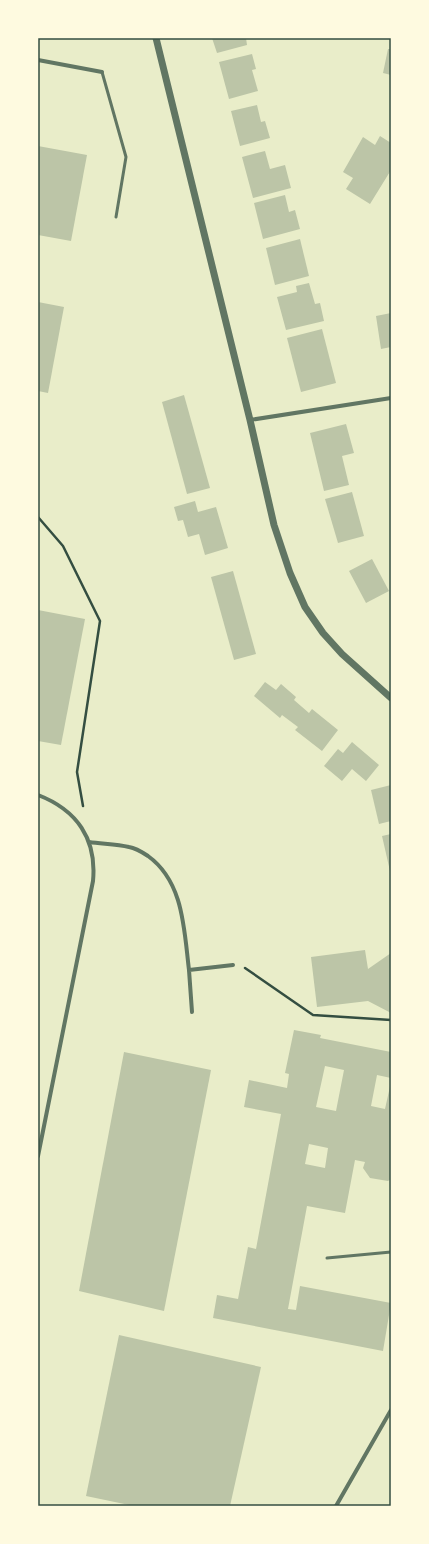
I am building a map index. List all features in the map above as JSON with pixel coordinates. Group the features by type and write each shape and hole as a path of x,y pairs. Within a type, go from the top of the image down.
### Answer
{"street":[{"path":"156,38 250,420 274,526 290,573 305,607 323,633 338,649 391,698"},
{"path":"38,60 102,72"},
{"path":"250,420 391,398"},
{"path":"38,794 47,798 69,813 84,832 93,854 94,868 93,881 38,1156"},
{"path":"89,842 129,847 141,852 156,862 166,874 174,889 181,911 189,970 192,1012"},
{"path":"189,970 233,965"},
{"path":"336,1506 391,1410"}],"lane":[{"path":"102,72 126,157 116,217"},
{"path":"327,1258 391,1252"}],"path":[{"path":"38,517 63,546 100,621 77,772 84,811"},
{"path":"233,965 248,969 313,1015 391,1020"}],"building":[{"path":"212,38 246,38 247,45 217,53"},
{"path":"388,49 391,49 391,75 383,73"},
{"path":"252,54 256,69 252,70 258,91 229,99 219,62"},
{"path":"257,105 261,122 265,121 270,138 240,146 231,111"},
{"path":"380,136 391,143 391,170 370,204 346,189 353,178 343,172 363,137 375,145"},
{"path":"38,146 87,155 71,241 38,235"},
{"path":"265,151 270,169 285,165 291,188 253,198 242,157"},
{"path":"285,195 289,212 295,210 300,229 263,239 254,203"},
{"path":"300,239 309,276 275,285 266,248"},
{"path":"309,283 315,304 320,303 324,321 286,330 277,297 297,292 296,286"},
{"path":"38,302 64,307 48,393 38,391"},
{"path":"391,313 391,347 381,349 376,316"},
{"path":"322,329 336,383 301,392 287,338"},
{"path":"184,395 210,488 187,494 162,402"},
{"path":"346,424 354,453 342,456 349,485 324,491 310,433"},
{"path":"352,492 364,536 338,543 325,499"},
{"path":"195,501 198,512 216,507 228,548 205,555 199,534 188,537 183,520 178,521 174,507"},
{"path":"372,559 389,591 366,603 349,571"},
{"path":"233,571 256,654 234,660 211,577"},
{"path":"38,610 85,619 61,745 38,741"},
{"path":"265,682 276,690 281,684 296,697 294,700 309,713 312,709 338,730 322,751 295,730 298,727 282,715 280,718 254,696"},
{"path":"352,742 379,765 366,781 352,769 342,781 324,766 338,749 343,753"},
{"path":"391,785 391,821 379,824 371,790"},
{"path":"391,834 391,871 390,871 382,836"},
{"path":"365,950 368,969 391,953 391,1013 368,1001 317,1007 311,957"},
{"path":"294,1030 321,1035 320,1038 391,1052 391,1078 377,1075 371,1106 385,1109 391,1082 391,1179 388,1181 370,1178 363,1168 365,1162 355,1160 345,1213 307,1206 288,1309 296,1310 300,1286 391,1303 383,1351 213,1318 217,1295 238,1299 248,1247 256,1249 281,1114 244,1107 249,1080 287,1088 289,1074 285,1073","holes":["325,1066 344,1070 336,1111 316,1107","309,1144 328,1148 325,1168 305,1164"]},
{"path":"124,1052 211,1070 164,1311 79,1291"},
{"path":"119,1335 261,1367 230,1506 134,1506 86,1496"}]}
